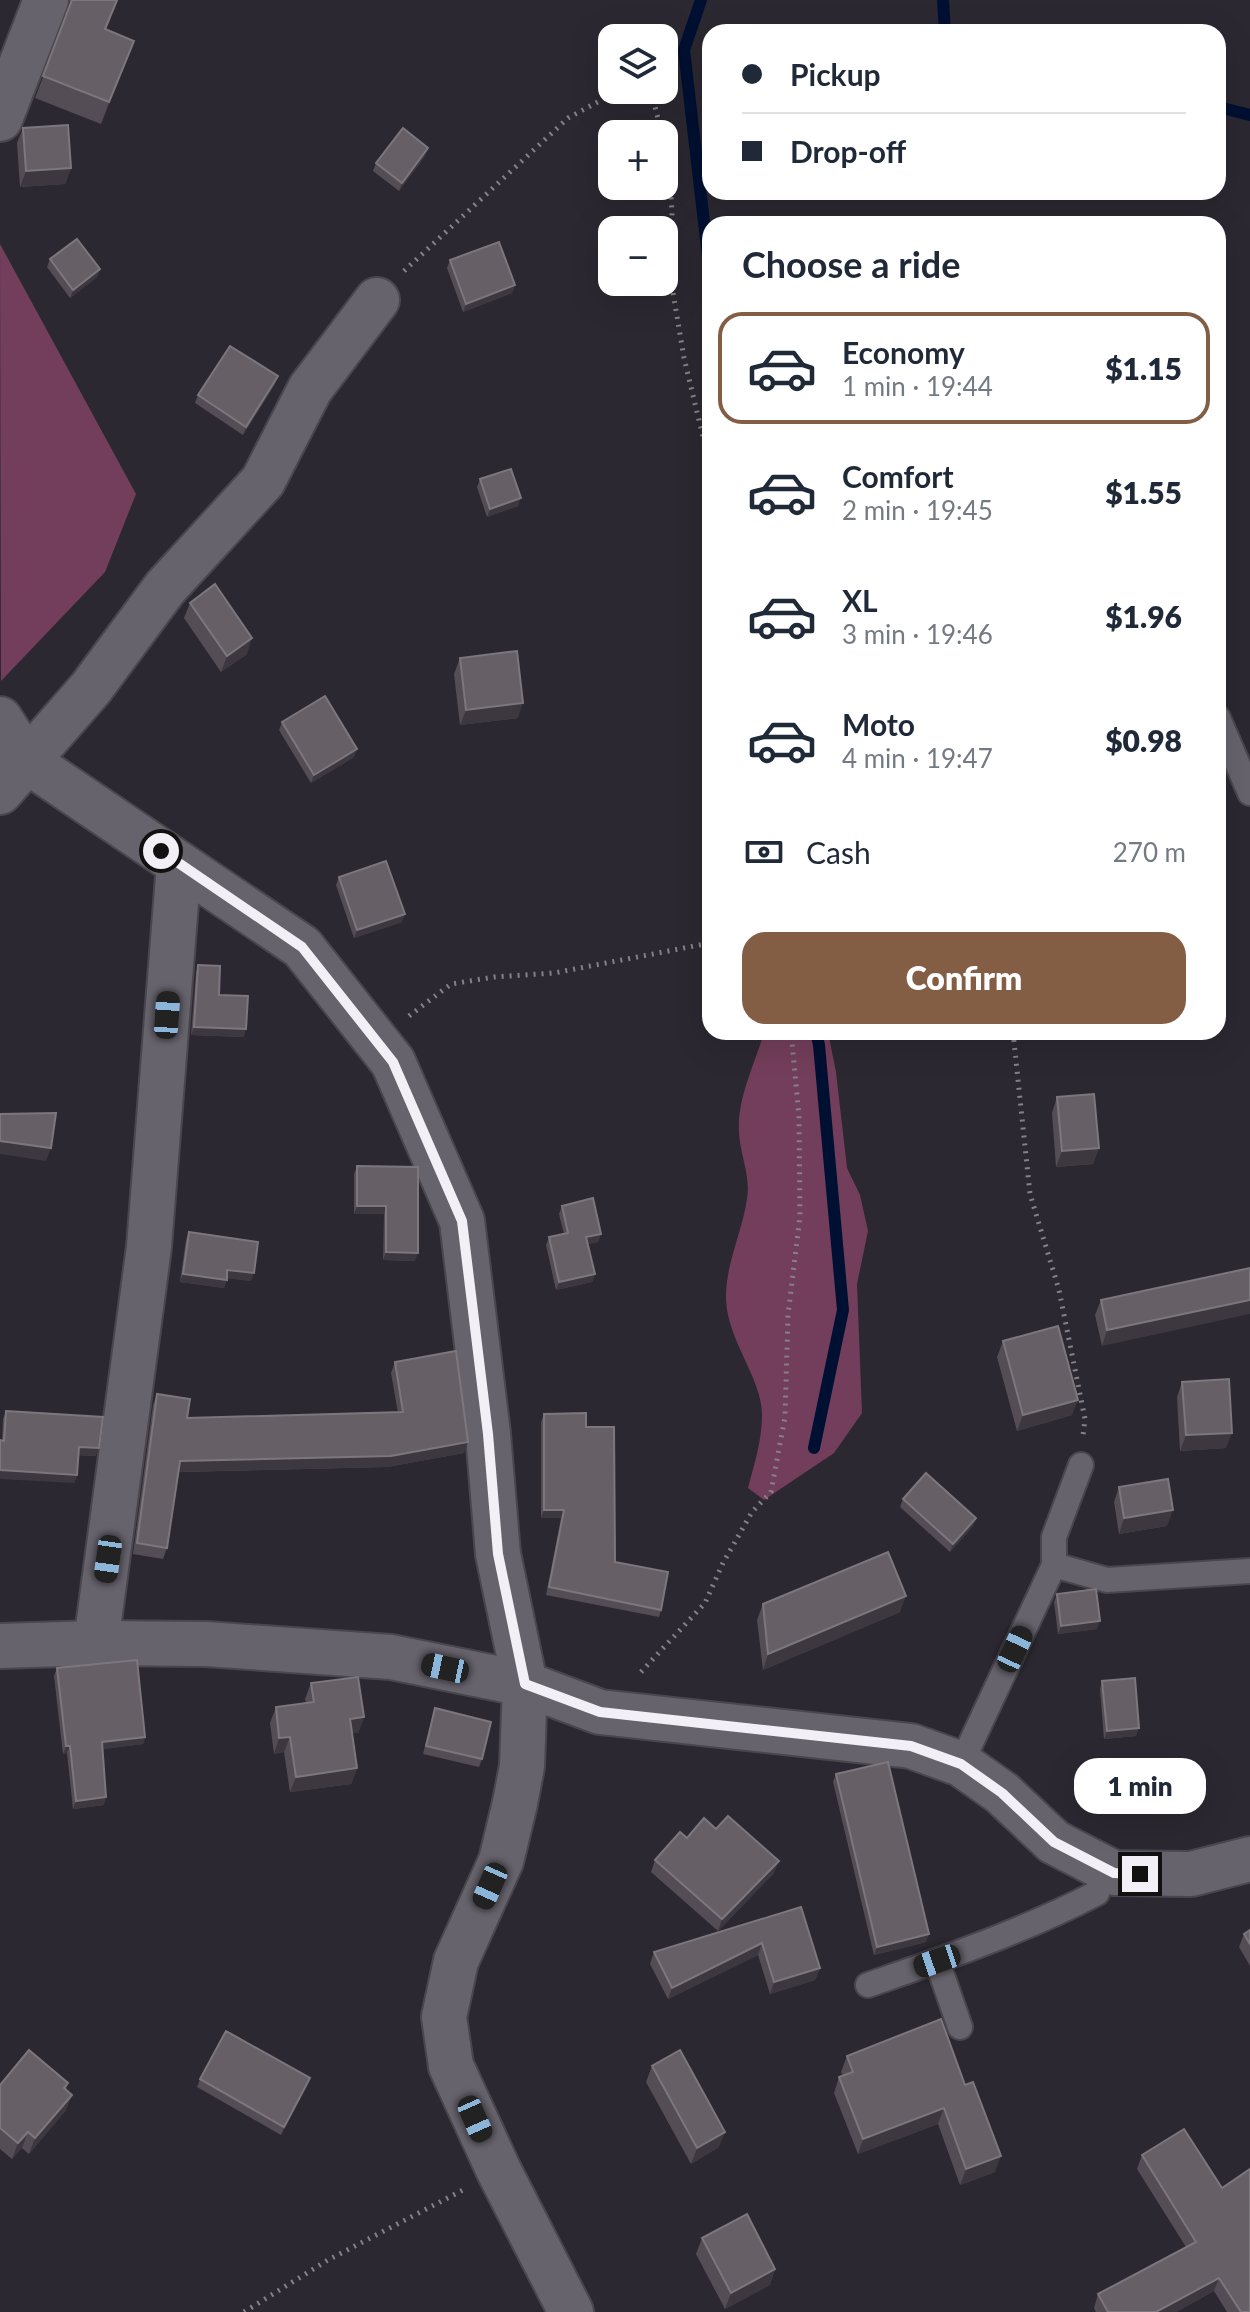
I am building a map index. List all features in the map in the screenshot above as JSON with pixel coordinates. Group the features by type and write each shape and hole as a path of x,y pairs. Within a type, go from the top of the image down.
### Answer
{"street":[{"path":"0,119 46,0"},
{"path":"14,776 91,688 165,588 263,481 310,389 377,300"},
{"path":"0,719 14,776 179,864 302,947 393,1062 462,1221 488,1434 498,1554 525,1684 522,1766 501,1861 456,1961 444,2017 451,2066 499,2171 571,2312"},
{"path":"96,1643 149,1247 179,864"},
{"path":"0,1646 206,1644 391,1657 525,1684 600,1712 911,1746 961,1764 1002,1793 1054,1842 1114,1873 1191,1874 1250,1859"}],"lane":[{"path":"1226,737 1250,793"},
{"path":"961,1764 1054,1565 1054,1537 1081,1465"},
{"path":"1054,1565 1107,1580 1250,1571"},
{"path":"868,1985 937,1961 1071,1906 1097,1893 1104,1869"},
{"path":"937,1961 960,2027"}],"path":[{"path":"377,300 437,237 568,118 598,102"},
{"path":"671,200 671,281 684,358 702,433"},
{"path":"393,1062 410,1014 451,984 554,973 702,945"},
{"path":"600,1712 649,1665 705,1603 752,1512 771,1492 785,1417 788,1315 800,1216 799,1116 792,1040"},
{"path":"1014,1040 1030,1194 1059,1290 1085,1419 1081,1465"},
{"path":"244,2312 328,2260 499,2171"}],"shaded area":[{"path":"0,244 136,494 105,572 1,681"},
{"path":"761,1040 830,1040 847,1168 860,1195 868,1231 857,1284 862,1413 834,1453 764,1500 748,1488 761,1434 761,1402 733,1331 726,1300 728,1274 748,1190 739,1132 747,1081"}],"building":[{"path":"72,0 117,0 105,29 134,41 109,102 43,76"},
{"path":"68,125 71,168 26,171 23,128"},
{"path":"403,128 428,148 402,183 376,163"},
{"path":"77,239 100,269 73,290 50,259"},
{"path":"499,242 515,285 466,304 450,260"},
{"path":"230,346 278,376 246,427 198,395"},
{"path":"511,469 521,498 490,509 480,479"},
{"path":"215,584 252,638 227,656 190,603"},
{"path":"517,651 523,703 466,710 460,658"},
{"path":"325,696 357,749 314,775 282,722"},
{"path":"386,861 405,914 357,930 339,877"},
{"path":"198,965 220,966 219,995 248,996 246,1029 194,1027"},
{"path":"1094,1094 1099,1148 1062,1151 1057,1097"},
{"path":"56,1113 51,1148 0,1141 0,1114"},
{"path":"357,1166 418,1167 418,1253 386,1252 386,1206 357,1206"},
{"path":"593,1198 601,1234 586,1237 595,1274 559,1282 549,1237 568,1233 562,1206"},
{"path":"189,1232 258,1242 254,1273 227,1270 227,1280 183,1274"},
{"path":"1250,1268 1250,1300 1107,1330 1101,1300"},
{"path":"1058,1326 1078,1400 1023,1415 1003,1341"},
{"path":"456,1351 468,1442 391,1456 180,1461 167,1548 137,1543 157,1394 190,1399 187,1418 403,1412 395,1362"},
{"path":"1229,1379 1232,1433 1186,1435 1182,1382"},
{"path":"6,1411 103,1417 99,1448 79,1447 77,1475 0,1470 0,1440 4,1441"},
{"path":"586,1413 586,1427 614,1427 615,1562 668,1572 661,1610 549,1587 564,1510 544,1510 544,1414"},
{"path":"926,1473 976,1518 953,1544 903,1499"},
{"path":"1168,1479 1173,1510 1124,1518 1119,1487"},
{"path":"888,1552 906,1596 768,1654 763,1604"},
{"path":"1096,1589 1100,1621 1061,1626 1057,1594"},
{"path":"137,1660 145,1737 102,1742 106,1797 76,1801 57,1668"},
{"path":"358,1677 364,1717 350,1719 357,1768 296,1777 290,1737 279,1738 276,1707 314,1702 311,1683"},
{"path":"1135,1678 1139,1728 1107,1731 1102,1681"},
{"path":"435,1708 491,1722 482,1759 426,1746"},
{"path":"888,1762 929,1934 877,1947 836,1774"},
{"path":"728,1816 779,1861 722,1919 655,1860 680,1832 687,1838 704,1818 716,1829"},
{"path":"801,1907 820,1968 774,1982 762,1943 672,1988 654,1952"},
{"path":"1250,1930 1250,1944 1244,1934"},
{"path":"941,2019 965,2085 973,2082 1001,2156 966,2169 944,2108 863,2139 839,2077 853,2072 847,2056"},
{"path":"226,2031 310,2078 284,2127 200,2079"},
{"path":"29,2050 68,2083 64,2088 72,2095 35,2138 28,2132 18,2143 0,2128 0,2085"},
{"path":"680,2050 725,2132 697,2148 652,2066"},
{"path":"1184,2129 1222,2188 1250,2169 1250,2312 1241,2312 1219,2278 1156,2312 1108,2312 1098,2294 1196,2242 1142,2155"},
{"path":"747,2214 775,2269 731,2293 702,2238"}],"waterway":[{"path":"701,0 684,50 703,216"},
{"path":"943,0 944,24"},
{"path":"1226,109 1250,115"},
{"path":"814,1448 843,1310 818,1040"}],"route":[{"path":"161,851 302,947 393,1062 462,1221 488,1434 498,1554 525,1684 600,1712 911,1746 961,1764 1002,1793 1054,1842 1114,1873 1140,1874"}]}
